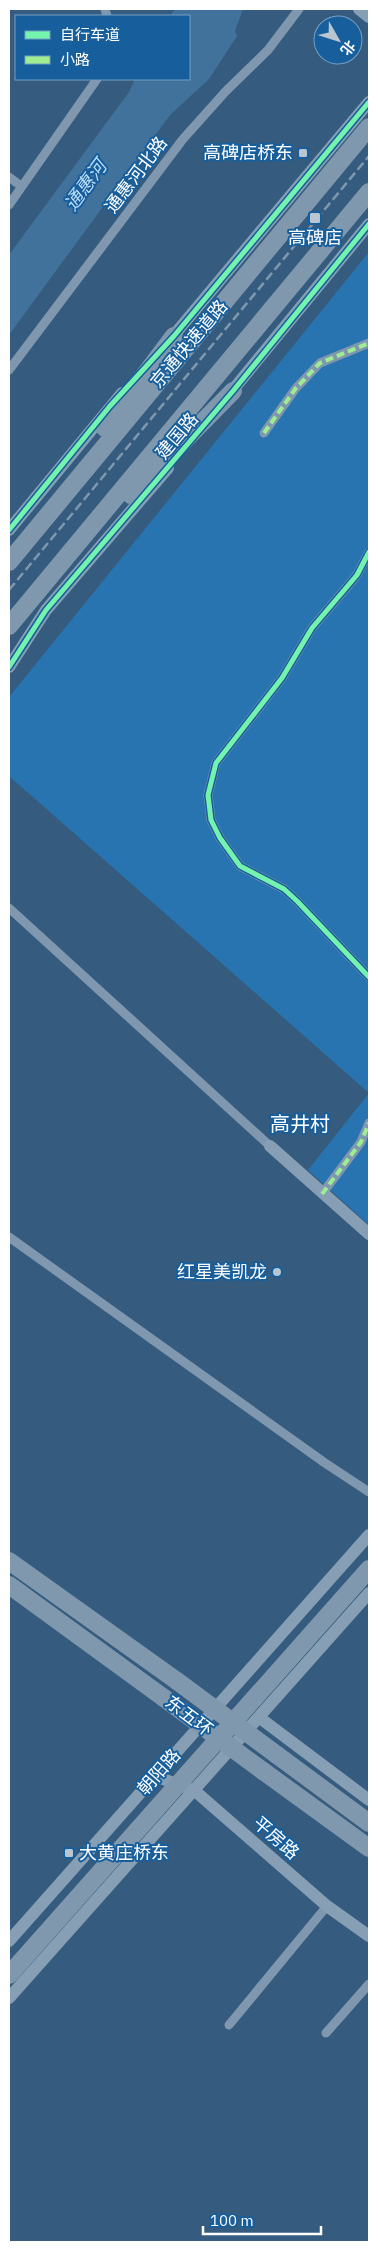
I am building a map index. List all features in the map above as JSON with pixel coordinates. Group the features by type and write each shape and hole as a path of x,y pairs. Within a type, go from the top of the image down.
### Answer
{"highway":[{"name":"京通快速道路","path":"9,562 369,127"},
{"path":"9,626 369,192"},
{"path":"9,557 174,336"},
{"path":"42,586 233,391"},
{"name":"朝阳路","path":"9,1963 167,1782 369,1557"},
{"name":"东五环","path":"9,1561 177,1681 369,1823"},
{"name":"朝阳路","path":"9,1975 167,1782 369,1569"},
{"name":"东五环","path":"9,1585 369,1848"}],"street":[{"name":"通惠河北路","path":"9,370 183,139 226,91 268,50 299,9"},
{"path":"359,9 369,17"},
{"path":"9,204 96,80"},
{"path":"9,530 110,406 174,336 369,102"},
{"path":"9,177 21,186"},
{"name":"建国路","path":"9,667 46,610 233,391 369,224"},
{"path":"264,433 296,388 320,363 369,343"},
{"path":"369,552 357,575 312,628 282,678 216,763 208,795 211,820 220,838 240,866 284,889 369,977"},
{"path":"9,908 322,1194 369,1234"},
{"path":"322,1194 361,1142 369,1124"},
{"path":"9,1237 369,1492"},
{"name":"朝阳路","path":"9,1942 167,1782 369,1535"},
{"path":"9,1998 260,1718 369,1593"},
{"path":"260,1718 369,1800"},
{"name":"平房路","path":"167,1782 195,1791 327,1906 369,1936"},
{"path":"230,2024 327,1906"},
{"path":"326,2033 369,1984"}],"shaded area":[{"path":"369,252 369,1093 9,776 9,697"},
{"path":"369,1093 369,1225 308,1170"}],"water":[{"name":"通惠河","path":"175,9 243,9 235,31 237,36 209,79 170,115 9,335 9,255 129,92 135,80 190,80 190,15 171,15"}],"railway":[{"path":"9,590 369,156"}],"marked path":[{"path":"264,433 296,388 320,363 369,343"},
{"path":"322,1194 361,1142 369,1123"}],"cycle path":[{"path":"9,530 110,406 174,336 369,102"},
{"path":"9,667 46,610 233,391 369,224"},
{"path":"369,552 357,575 312,628 282,678 216,763 208,795 211,820 220,838 240,866 284,889 369,977"}],"place":[{"name":"高碑店桥东","path":"303,153"},
{"name":"高碑店","path":"315,218"},
{"name":"红星美凯龙","path":"277,1272"},
{"name":"大黄庄桥东","path":"69,1853"}],"district":[{"name":"高井村","path":"300,1124"}]}
